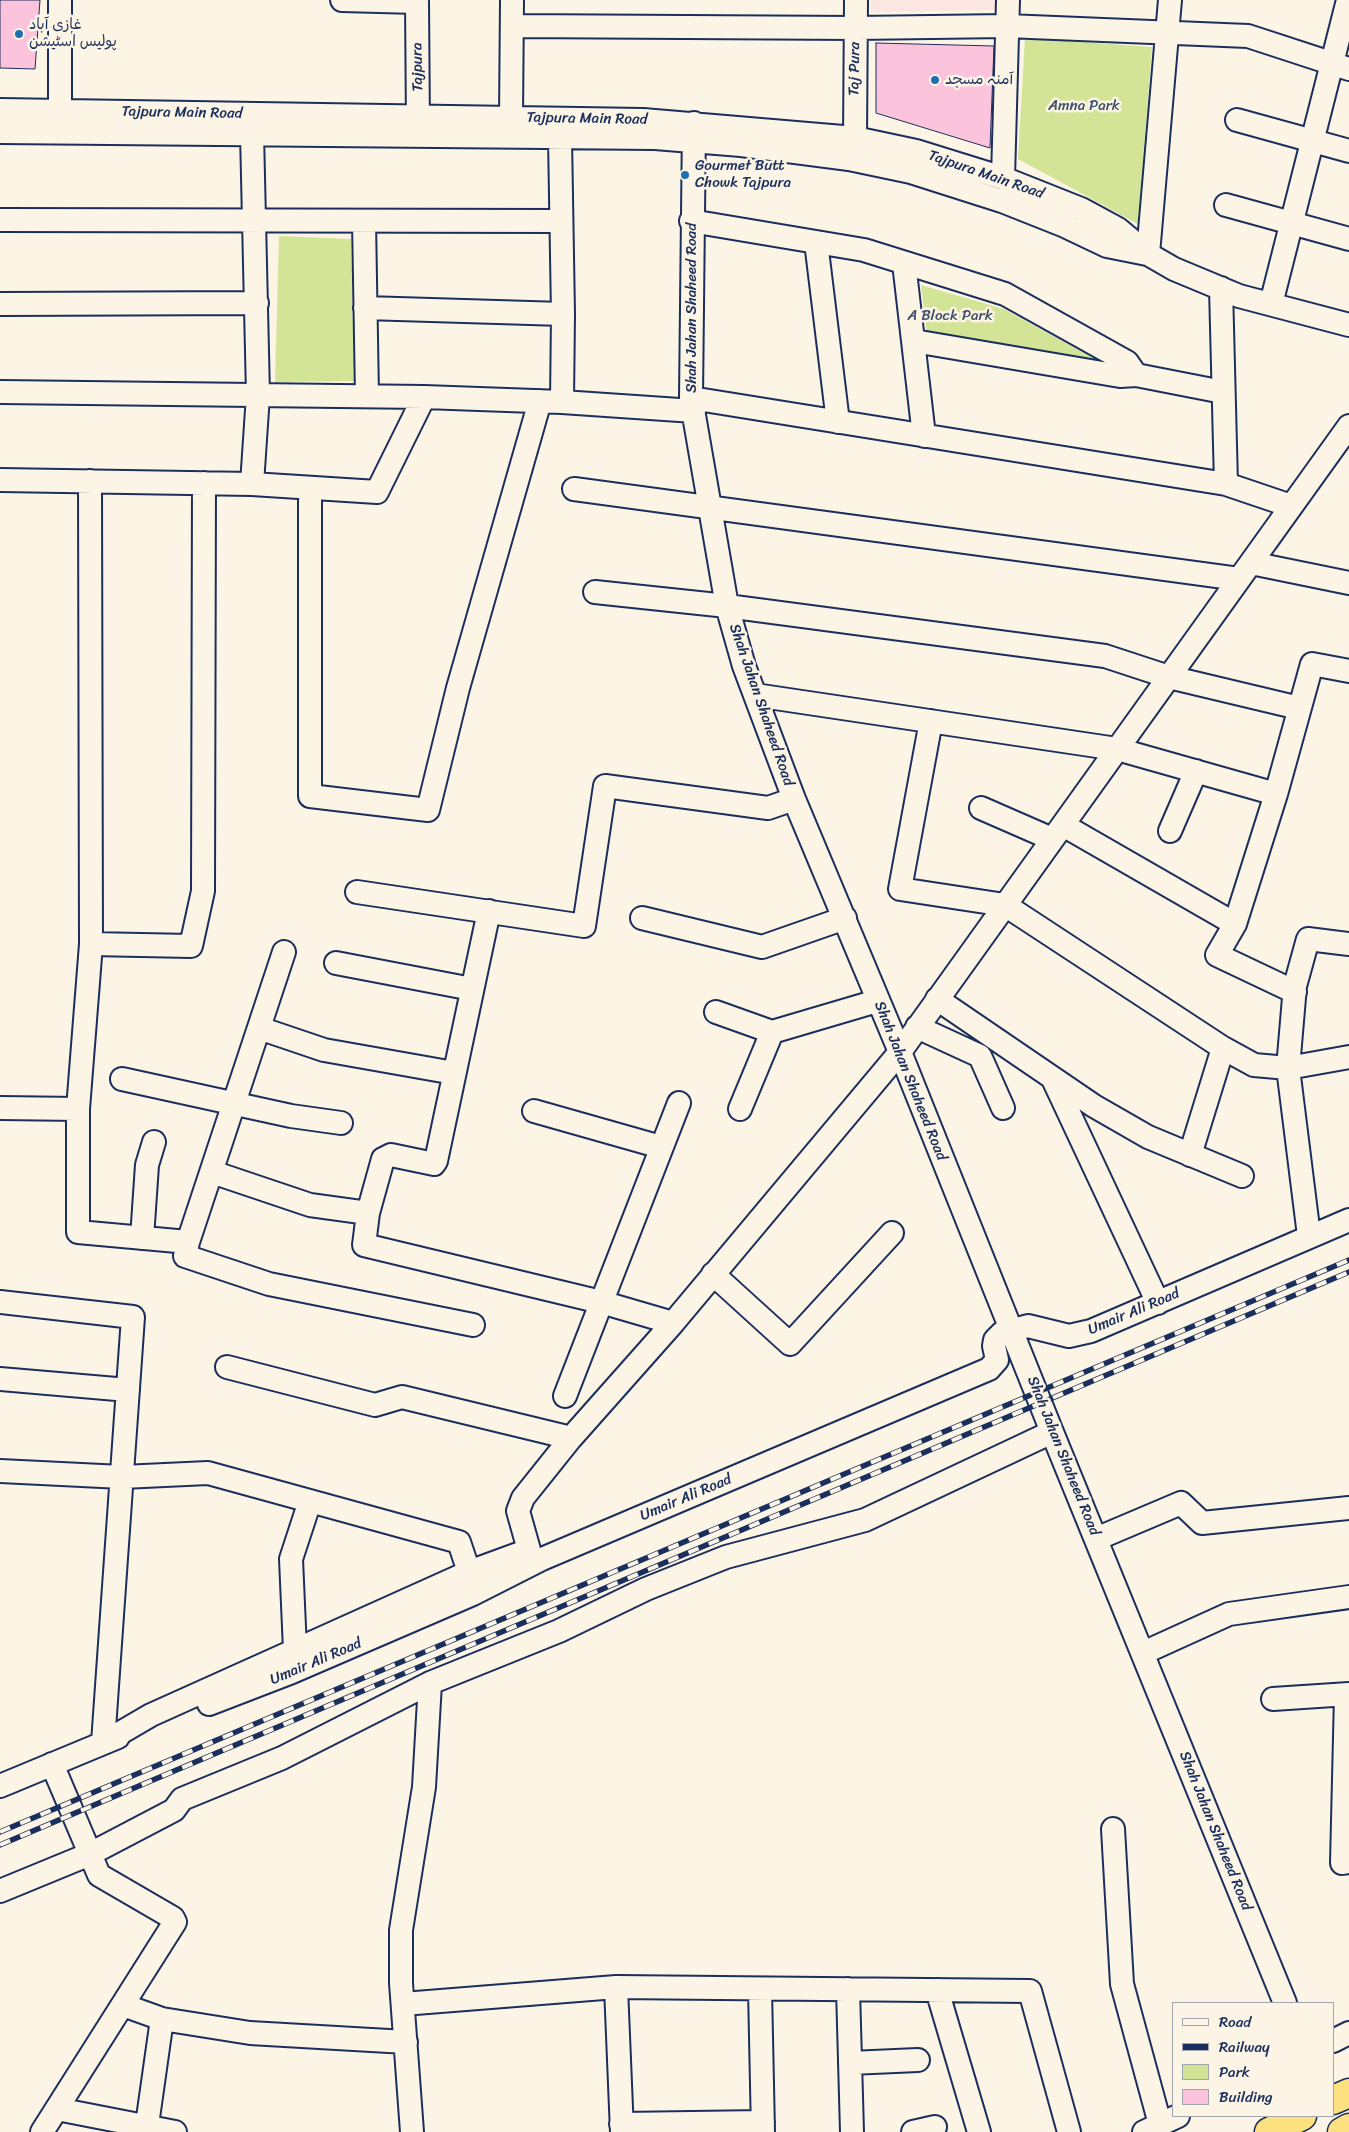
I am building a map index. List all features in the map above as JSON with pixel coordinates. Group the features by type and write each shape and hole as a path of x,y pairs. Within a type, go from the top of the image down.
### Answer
{"highway":[{"path":"1334,2100 1349,2093"},
{"path":"1269,2132 1300,2117"},
{"path":"1342,2132 1349,2128"}],"street":[{"path":"60,0 60,112"},
{"path":"342,0 417,1"},
{"path":"511,118 512,0"},
{"name":"Taj Pura","path":"855,138 856,0"},
{"path":"1003,178 1008,0"},
{"path":"1148,254 1170,0"},
{"path":"1271,304 1312,140 1340,67 1348,0"},
{"name":"Tajpura","path":"417,1 418,125"},
{"path":"512,26 856,28 1007,26 1248,36 1340,67"},
{"name":"Tajpura Main Road","path":"0,110 418,125 560,137 654,138 694,132 849,159 911,172 1002,201 1065,226 1107,246 1148,254"},
{"name":"Tajpura Main Road","path":"0,132 252,133 418,125 511,118 694,132 855,138 916,151 1003,178 1081,209 1118,229 1148,254 1174,269 1221,288 1349,325"},
{"path":"1237,120 1349,151"},
{"name":"Shah Jahan Shaheed Road","path":"694,132 691,221 692,405 728,606 744,666 794,799 900,1052 1052,1432 1285,2002"},
{"path":"252,133 258,394 252,484"},
{"path":"310,488 310,796 428,810 458,688 551,401 563,314 560,137"},
{"path":"1226,204 1349,239"},
{"path":"0,220 561,222"},
{"path":"364,221 367,396"},
{"path":"691,221 864,250 1005,294 1127,362 1136,374"},
{"path":"816,242 838,422"},
{"path":"904,263 924,436"},
{"path":"1221,288 1226,484"},
{"path":"0,304 257,304"},
{"path":"365,308 563,314"},
{"path":"914,341 1120,376 1136,374 1224,392"},
{"path":"0,392 424,397 692,405 838,422 1226,484 1291,506"},
{"path":"0,480 252,484 378,492 424,397"},
{"path":"103,1743 151,1715 469,1572 536,1554 518,1511 523,1498 570,1438 673,1322 900,1052 1349,426"},
{"path":"90,481 90,944 78,1110 78,1232 188,1242"},
{"path":"90,944 191,946 203,891 204,483"},
{"path":"574,489 710,509 1349,583"},
{"path":"595,592 728,606 1105,656 1169,677 1299,708"},
{"path":"1295,992 1216,955 1235,924 1276,794 1312,664 1349,671"},
{"path":"755,695 1117,749 1276,794"},
{"path":"932,721 900,889 1005,905 1223,1048 1254,1065 1288,1068 1349,1057"},
{"path":"1170,831 1196,771"},
{"path":"357,892 489,910 584,926 605,786 768,808 794,799"},
{"path":"981,808 1057,832 1235,924"},
{"path":"489,910 434,1164 387,1155 383,1159 368,1213 364,1245 601,1302 673,1322"},
{"path":"642,918 762,947 845,918"},
{"path":"1308,1236 1288,1068 1295,992 1308,939 1349,944"},
{"path":"284,952 185,1256 269,1284 473,1325"},
{"path":"336,963 472,989"},
{"path":"937,999 1094,1106 1148,1137 1242,1176"},
{"path":"716,1012 772,1032 878,1001"},
{"path":"917,1027 980,1056 1003,1108"},
{"path":"259,1028 324,1050 454,1073"},
{"path":"740,1109 772,1032"},
{"path":"1190,1155 1223,1048"},
{"path":"1053,1078 1158,1303"},
{"path":"122,1079 235,1102 291,1116 341,1123"},
{"path":"565,1396 679,1104"},
{"path":"0,1108 78,1110"},
{"path":"534,1111 661,1147"},
{"path":"142,1238 147,1165 154,1142"},
{"path":"212,1172 310,1205 368,1213"},
{"name":"Umair Ali Road","path":"0,1786 103,1743 292,1672 473,1594 536,1554 989,1368 997,1360 994,1346 995,1340 1011,1330 1028,1326 1069,1336 1080,1334 1158,1303 1308,1236 1349,1220"},
{"path":"713,1274 790,1344 892,1234"},
{"path":"0,1302 133,1317 103,1743"},
{"path":"227,1367 375,1405 402,1397 570,1438"},
{"path":"0,1379 128,1390"},
{"path":"0,1891 90,1854 174,1810 182,1799 282,1758 430,1683 558,1631 646,1589 726,1557 865,1520 1052,1432"},
{"path":"0,1470 122,1477 208,1473 459,1542 469,1572"},
{"path":"295,1650 291,1559 310,1501"},
{"path":"1096,1538 1181,1503 1202,1523 1349,1508"},
{"path":"1143,1653 1229,1614 1349,1598"},
{"path":"412,2132 403,2004 401,1930 424,1787 430,1683"},
{"path":"1273,1699 1347,1694 1346,1863"},
{"path":"42,2132 175,1922 173,1918 100,1875 52,1764"},
{"path":"1113,1829 1122,1984 1161,2124"},
{"path":"403,2004 616,1987 1030,1991 1069,2132"},
{"path":"616,1987 622,2128 763,2127 760,1989"},
{"path":"848,1989 852,2132"},
{"path":"937,1990 979,2132"},
{"path":"123,2005 162,2019 250,2033 406,2042"},
{"path":"146,2129 162,2019"},
{"path":"1334,2040 1349,2033"},
{"path":"850,2063 918,2060"},
{"path":"57,2109 146,2129 175,2132"}],"shaded area":[{"path":"871,0 997,0 997,10 871,12"}],"green space":[{"name":"Amna Park","path":"1025,38 1152,47 1138,224 1018,159"},
{"path":"279,236 351,239 354,381 275,382"},
{"name":"A Block Park","path":"921,285 1004,309 1111,368 927,333"}],"building":[{"name":"غازی آباد پولیس اسٹیشن","path":"0,0 40,0 35,69 0,68"},
{"name":"آمنہ مسجد","path":"876,43 994,46 990,148 876,113"}],"railway":[{"path":"0,1832 1349,1260"},
{"path":"0,1845 1349,1272"}],"place":[{"name":"غازی آباد پولیس اسٹیشن","path":"19,34"},
{"name":"آمنہ مسجد","path":"935,80"},
{"name":"Gourmet Butt Chowk Tajpura","path":"685,175"}]}
